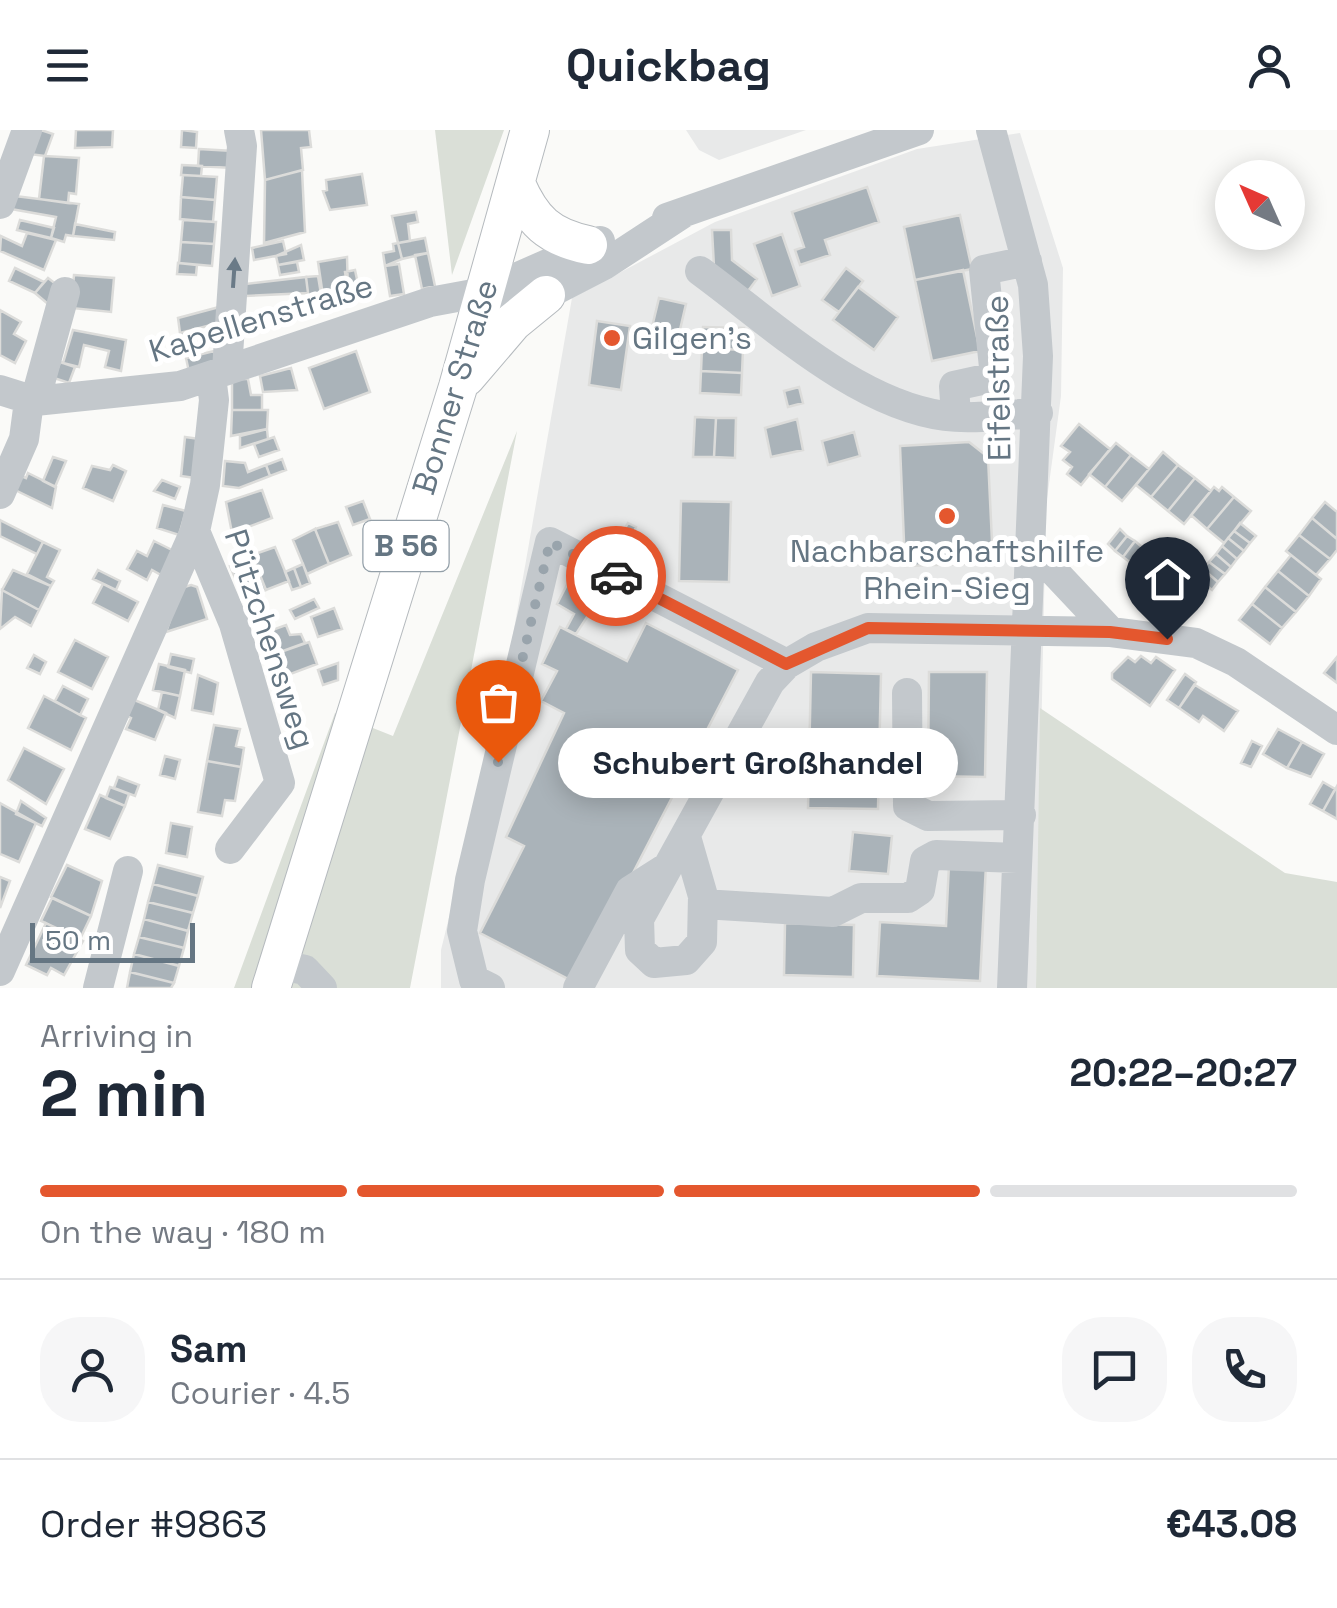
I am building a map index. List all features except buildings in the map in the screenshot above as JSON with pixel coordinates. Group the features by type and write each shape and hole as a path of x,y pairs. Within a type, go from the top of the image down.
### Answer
{"main road":[{"name":"Bonner Straße","path":"274,976 458,387 530,130"},
{"path":"516,184 528,211 546,231 588,245"},
{"path":"458,387 512,322 546,294"}],"street":[{"path":"0,204 27,130"},
{"name":"Pützchensweg","path":"230,850 280,783 234,624 195,531 219,373 242,146 239,130"},
{"path":"484,292 588,245 919,130"},
{"name":"Eifelstraße","path":"991,130 1028,261 1038,356 1012,988"},
{"path":"484,292 546,294 604,265 685,212"},
{"path":"956,416 954,386 995,377 984,270 1028,261"},
{"path":"700,271 858,386 895,403 956,416 1038,413"},
{"path":"0,494 24,440 66,292"},
{"name":"Kapellenstraße","path":"0,390 32,401 180,386 430,302 484,292"},
{"path":"0,970 195,531"},
{"path":"490,988 474,980 462,931 470,880 550,542 786,664"},
{"path":"1031,547 1110,632"},
{"path":"686,838 703,904 702,942 686,960 654,963 640,950 639,920 770,682 786,664 868,628 1110,632 1196,643 1236,662 1337,730"},
{"path":"908,694 908,806 928,816 1021,815"},
{"path":"703,904 833,912 861,898 908,898 920,890 926,861 936,855 1018,858"},
{"path":"578,988 630,892 670,865"},
{"path":"98,988 128,871"},
{"path":"274,976 305,970 322,988"}],"shaded area":[{"path":"435,130 504,130 452,275"},
{"path":"686,130 806,130 719,160 699,150"},
{"path":"1020,133 1063,268 1061,396 1046,506 1036,988 441,988 441,950 500,709 572,298 715,222 917,149"},
{"path":"517,431 410,988 234,988 335,713 393,736"},
{"path":"1040,708 1285,873 1337,882 1337,988 1036,988"}],"way so far":[{"path":"498,762 550,542 616,576"}],"place":[{"name":"Gilgen's","path":"612,338"},
{"name":"Nachbarschaftshilfe Rhein-Sieg","path":"947,516"},
{"name":"Schubert Großhandel","path":"498,762"}],"route":[{"path":"616,576 786,664 868,628 1110,632 1167,639"}]}
